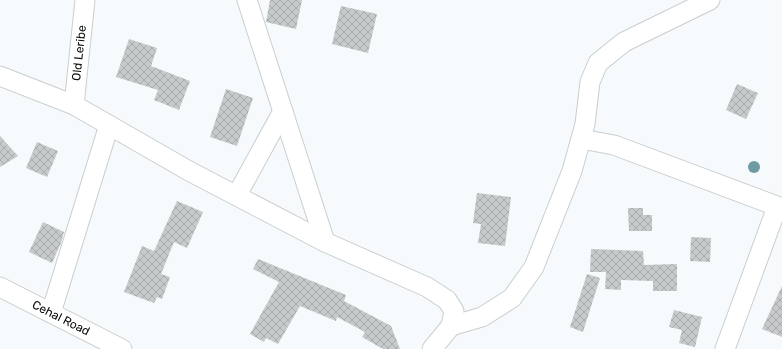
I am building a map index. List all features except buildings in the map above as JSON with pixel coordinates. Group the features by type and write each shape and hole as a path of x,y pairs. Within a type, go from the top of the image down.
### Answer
{"street":[{"name":"Old Leribe","path":"74,105 85,0"},
{"path":"247,0 325,242"},
{"path":"451,326 482,317 512,298 534,267 572,171 585,124 590,82 598,63 624,42 710,0"},
{"path":"0,76 74,105 189,170 325,242 427,287 447,300 454,311 451,326 432,349"},
{"path":"237,196 283,111"},
{"path":"51,313 109,125"},
{"path":"581,139 614,145 780,208 725,349"},
{"name":"Cehal Road","path":"0,287 122,349"}]}
